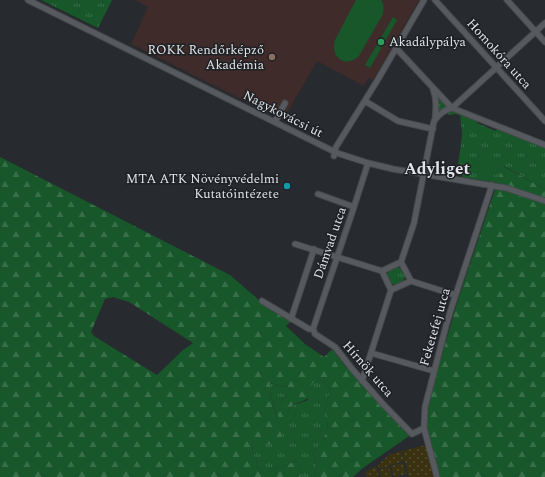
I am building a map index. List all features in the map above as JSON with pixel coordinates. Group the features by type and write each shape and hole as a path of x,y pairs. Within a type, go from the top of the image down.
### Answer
{"street":[{"name":"Nagykovácsi út","path":"28,0 335,152 368,163 393,169 424,173 510,189 545,201"},
{"path":"335,152 424,0"},
{"path":"507,0 545,42"},
{"name":"Homokóra utca","path":"436,1 545,121"},
{"path":"434,121 443,111 452,108 545,23"},
{"path":"396,48 452,108 545,145"},
{"path":"410,281 402,262 414,223 433,129 436,102 432,87"},
{"path":"365,101 398,121 433,129"},
{"path":"275,122 286,103"},
{"name":"Dámvad utca","path":"312,329 368,163"},
{"name":"Feketefej utca","path":"438,477 424,428 425,407 455,295 492,185"},
{"path":"318,194 354,207"},
{"path":"295,244 382,271 402,262"},
{"path":"291,319 314,249"},
{"path":"362,381 391,290 382,271"},
{"path":"391,290 410,281 455,295"},
{"name":"Hírnök utca","path":"262,301 291,319 309,329 312,329 315,334 335,347 362,381 412,434 424,428"},
{"path":"371,353 434,371"}],"shaded area":[{"name":"ROKK Rendőrképző Akadémia","path":"135,0 419,0 373,80 368,78 364,86 317,61 283,120 131,44 148,7"}],"green space":[{"path":"41,0 112,0 98,28"},
{"path":"356,0 381,0 384,7 383,14 359,56 354,60 344,61 337,56 335,52 335,40"},
{"name":"Akadálypálya","path":"393,17 397,20 370,68 365,65"},
{"path":"438,96 449,106 437,113"},
{"path":"450,111 478,120 477,123 496,131 497,128 545,147 545,189 504,166 498,183 462,177 464,165 458,164 462,133 460,115 449,115 447,112"},
{"path":"0,157 230,275 260,301 290,322 286,326 305,344 324,357 332,349 345,366 362,381 412,434 363,468 353,477 314,477 317,468 313,454 323,440 328,427 324,410 330,392 328,387 322,380 318,380 312,384 310,387 311,396 306,400 290,407 286,417 281,419 278,408 290,391 289,387 270,383 270,393 282,436 280,440 267,445 263,442 254,443 252,446 254,457 257,458 256,466 262,473 266,473 296,461 299,464 301,477 0,477","holes":["113,297 129,302 193,343 183,350 157,375 94,336 91,332 105,299"]},
{"path":"482,157 499,160 497,175 473,172 474,168 486,169 480,168"},
{"path":"475,161 479,161 478,168 474,167"},
{"path":"503,166 545,189 545,477 438,477 424,428 434,382 458,300"},
{"path":"396,267 402,270 405,276 402,282 396,285 390,282 387,276 390,270"},
{"path":"316,380 322,380 330,392 324,410 328,427 323,440 313,454 317,468 314,477 301,477 299,464 296,461 266,473 262,473 256,466 257,458 254,457 252,446 254,442 263,442 282,436 270,393 269,383 289,387 290,391 281,401 288,410 291,406 308,400 311,386"}],"sand":[{"path":"426,445 434,477 409,477 402,451"},
{"path":"401,451 404,461 379,469 378,465 389,455"},
{"path":"403,463 406,474 394,477 391,466"},
{"path":"376,466 379,477 367,477 365,472"},
{"path":"389,467 392,477 381,477 379,470"}],"place":[{"name":"Akadálypálya","path":"381,42"},
{"name":"ROKK Rendőrképző Akadémia","path":"272,57"},
{"name":"MTA ATK Növényvédelmi Kutatóintézete","path":"287,186"}],"district":[{"name":"Adyliget","path":"437,169"}]}
